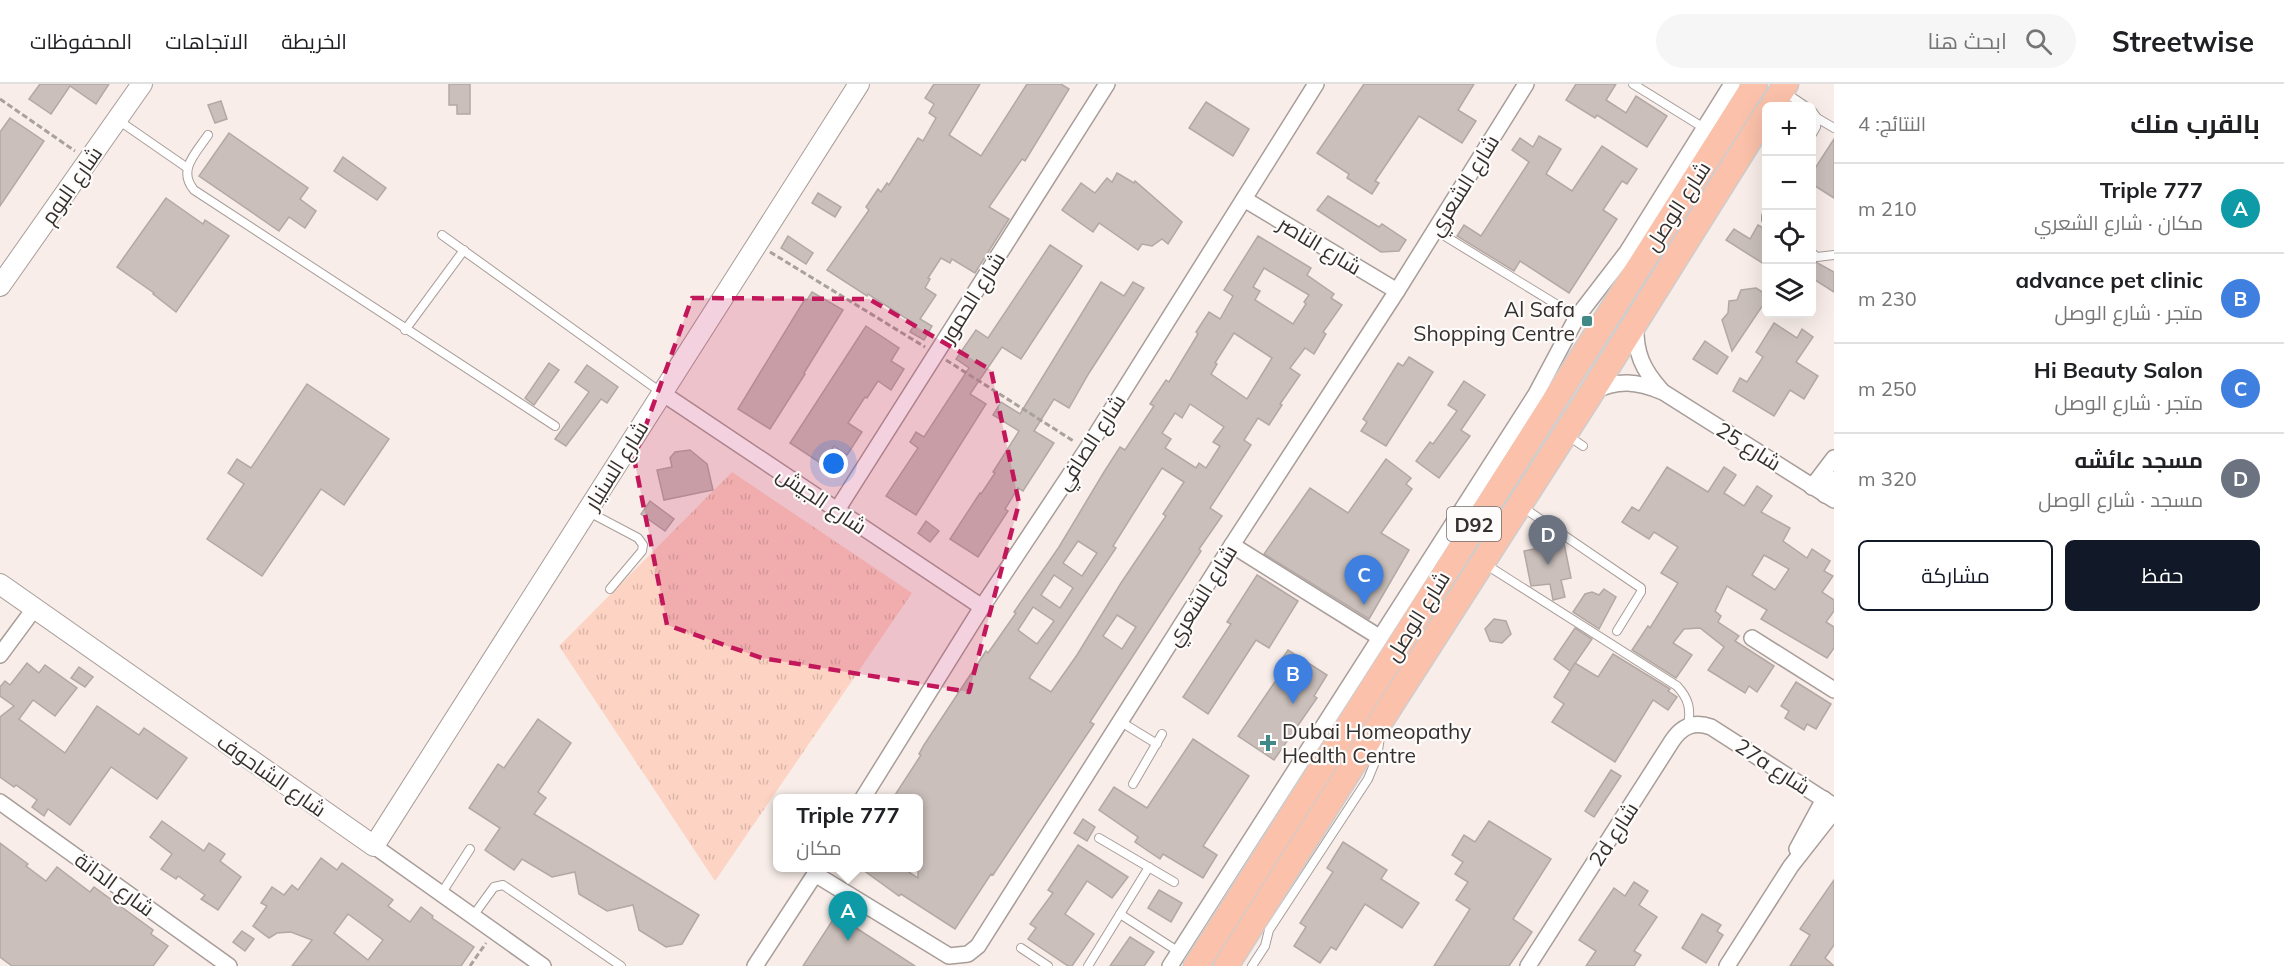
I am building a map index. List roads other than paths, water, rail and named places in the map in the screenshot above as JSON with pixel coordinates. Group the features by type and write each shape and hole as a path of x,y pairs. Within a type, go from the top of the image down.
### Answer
{"main road":[{"name":"شارع الوصل","path":"1187,959 1280,833 1755,84"},
{"name":"شارع الوصل","path":"1226,966 1258,935 1379,724 1520,505 1574,440 1592,392 1762,122"},
{"path":"1452,526 1476,522"},
{"path":"1276,801 1280,833"}],"street":[{"name":"شارع البوم","path":"0,286 142,84"},
{"name":"شارع السنيار","path":"374,846 859,84"},
{"name":"شارع الحمور","path":"837,510 1107,84"},
{"name":"شارع الصافي","path":"865,794 982,607 1087,449 1316,84"},
{"name":"شارع الشعري","path":"819,872 938,951 949,956 968,954 978,946 1232,545 1397,291 1526,84"},
{"path":"1170,966 1187,959 1276,801 1545,379 1577,317 1627,252 1732,84"},
{"name":"شارع الناصر","path":"1244,199 1397,291"},
{"name":"شارع 25","path":"1636,320 1636,343 1641,363 1664,392"},
{"name":"شارع 25","path":"1592,392 1607,385 1627,382 1647,385 1664,392 1824,494"},
{"name":"شارع الجيش","path":"662,393 982,607"},
{"path":"1824,494 1834,458"},
{"path":"1824,494 1834,479"},
{"path":"1232,545 1380,637"},
{"name":"شارع الشاحوف","path":"0,584 543,966"},
{"path":"0,655 34,609"},
{"path":"1752,638 1834,690"},
{"name":"27a شارع","path":"1688,726 1695,724 1711,727 1829,802"},
{"name":"2d شارع","path":"1528,966 1672,741 1681,730 1688,726"},
{"name":"شارع الدانة","path":"0,802 229,966"},
{"path":"1791,866 1799,844 1829,802"},
{"path":"1727,966 1791,866 1834,811"},
{"path":"755,966 816,872"}],"lane":[{"path":"1633,84 1704,128"},
{"path":"1780,94 1797,102"},
{"path":"1816,127 1817,118 1834,128"},
{"path":"117,119 186,167"},
{"path":"208,135 186,167 187,180 199,194 555,426"},
{"path":"1435,230 1577,317"},
{"path":"442,235 662,393"},
{"path":"405,330 464,250"},
{"path":"1816,256 1834,255"},
{"path":"1520,505 1641,588 1641,592 1617,631"},
{"path":"587,511 638,538 643,545 642,551 610,589"},
{"path":"1483,563 1677,686 1689,704 1688,726"},
{"path":"1121,722 1157,744"},
{"path":"1133,784 1162,735"},
{"path":"1099,838 1174,882"},
{"path":"441,894 470,849"},
{"path":"1088,966 1149,867"},
{"path":"473,916 494,887 503,885 621,966"},
{"path":"1120,914 1187,959"},
{"path":"1252,966 1258,935"},
{"path":"1021,948 1048,966"}],"place":[{"name":"Al Safa Shopping Centre","path":"1587,321"},
{"name":"مسجد عائشه","path":"1548,565"},
{"name":"Hi Beauty Salon","path":"1364,605"},
{"name":"advance pet clinic","path":"1293,704"},
{"name":"Dubai Homeopathy Health Centre","path":"1268,743"},
{"name":"Triple 777","path":"848,941"}]}
